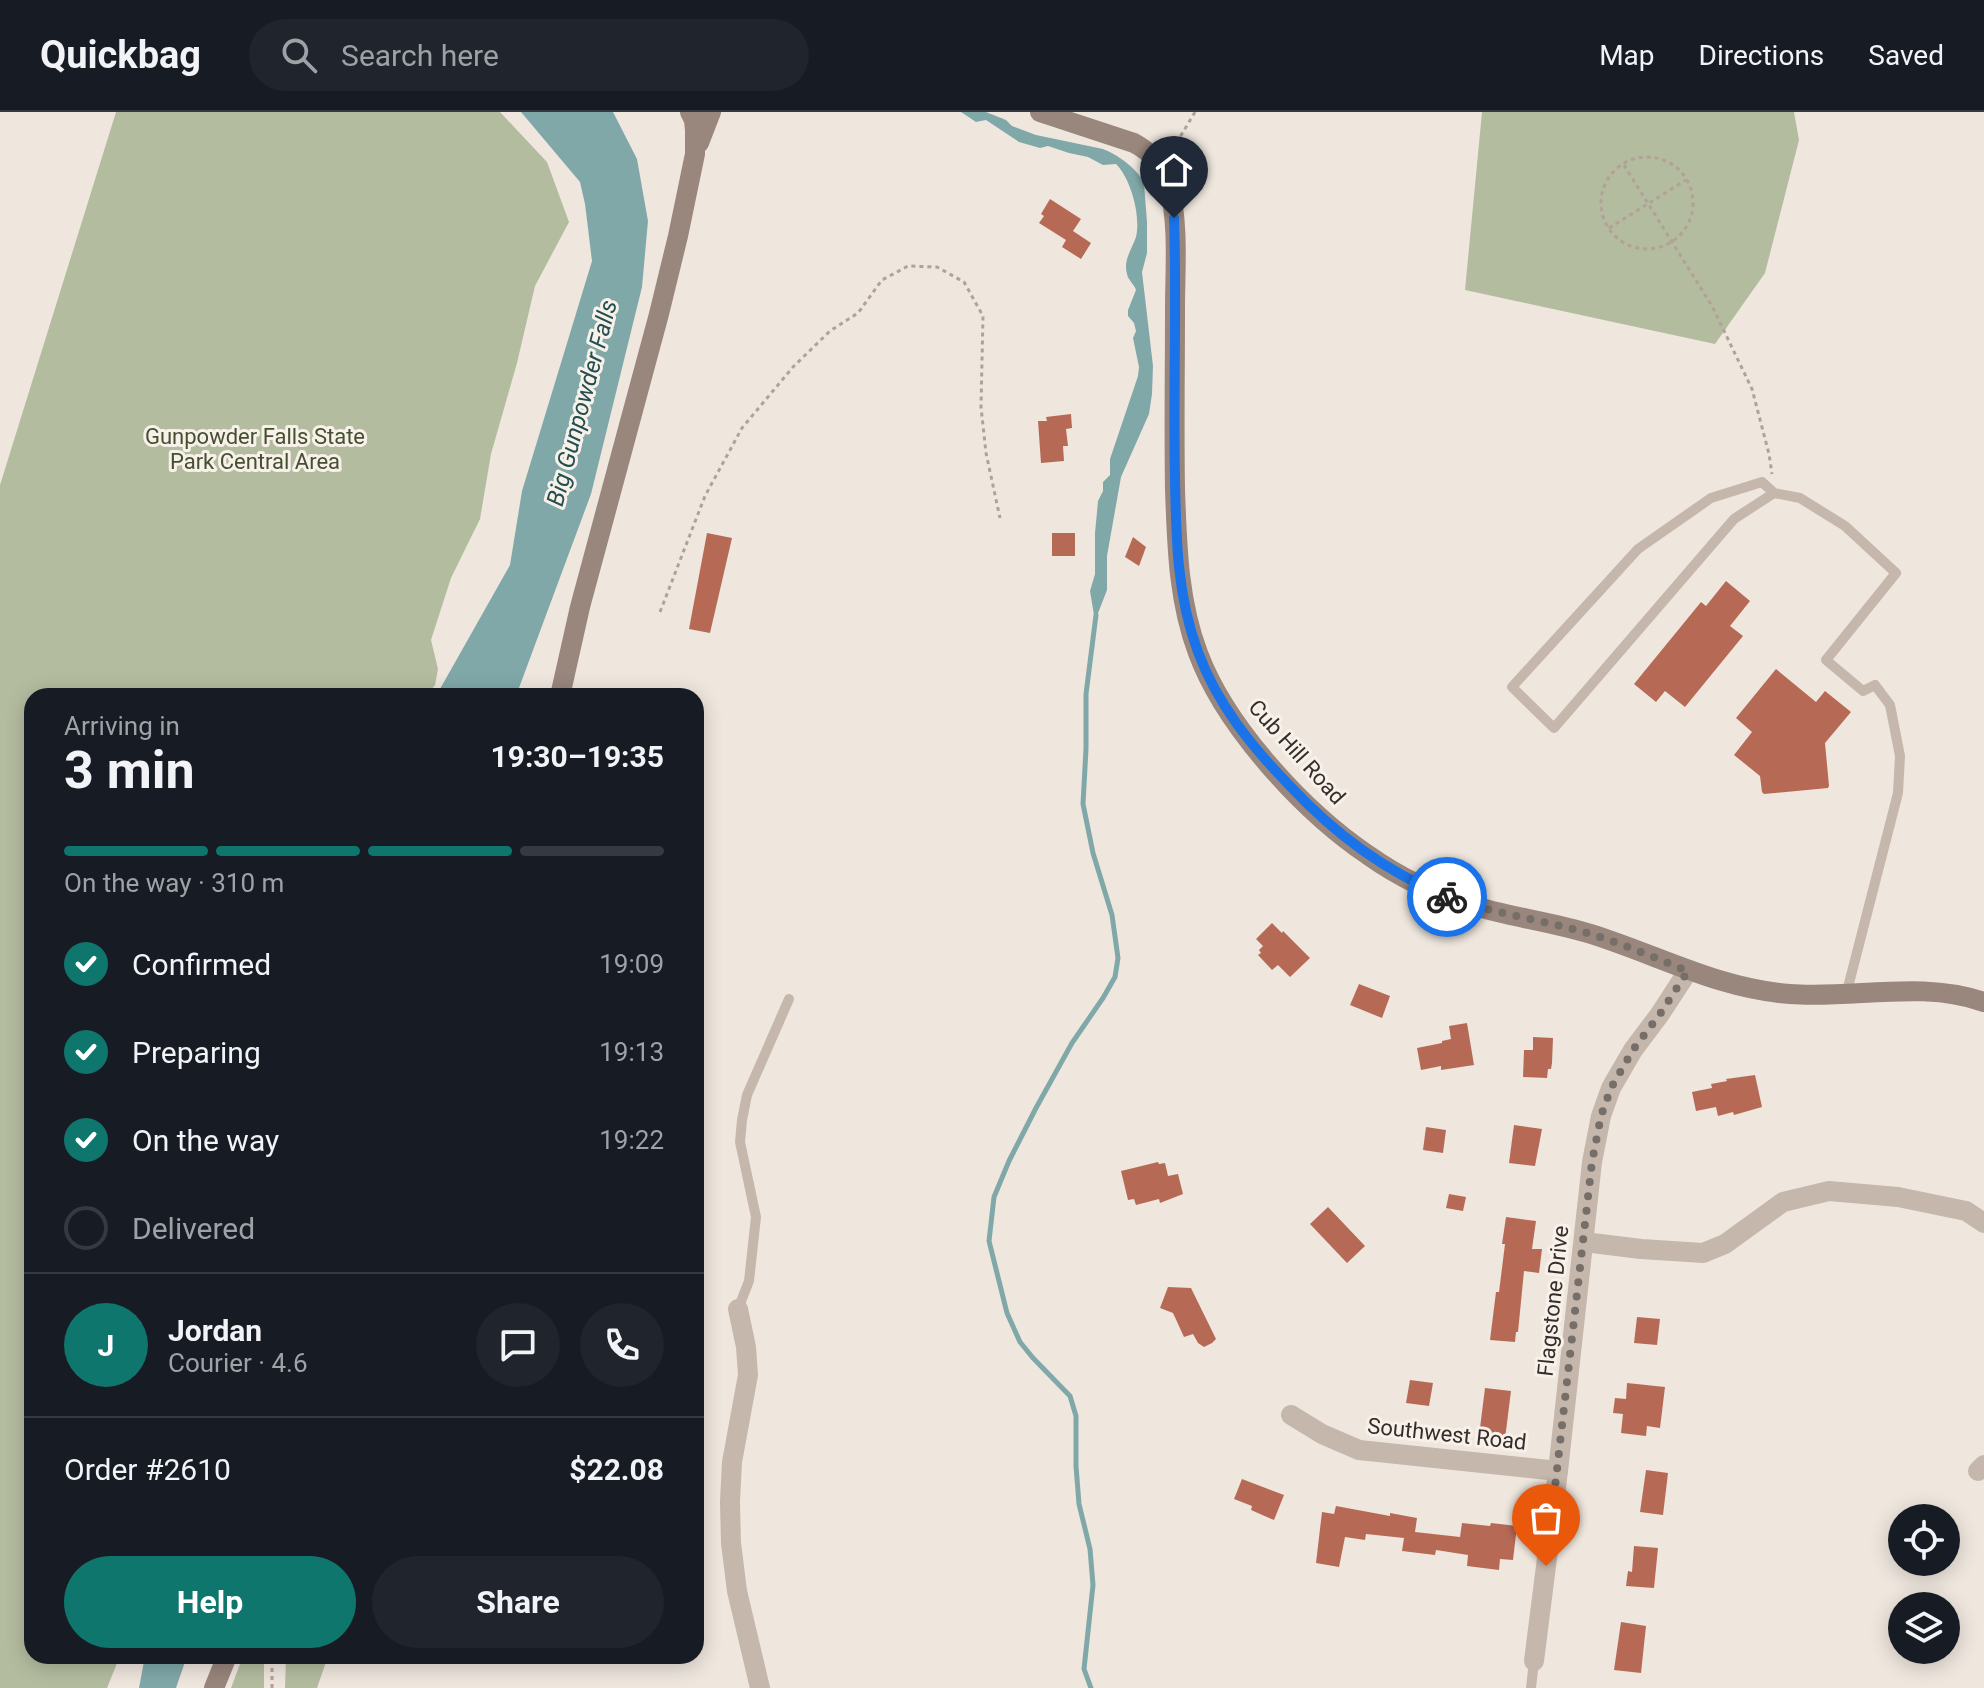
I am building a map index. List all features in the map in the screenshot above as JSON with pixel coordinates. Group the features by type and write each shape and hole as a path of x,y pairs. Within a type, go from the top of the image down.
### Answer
{"street":[{"path":"690,112 694,120 695,154"},
{"path":"562,688 580,607 659,314 695,154 711,112"},
{"name":"Cub Hill Road","path":"1040,112 1143,148 1156,160 1168,184 1174,218 1174,445 1178,563 1188,621 1210,680 1225,707 1262,756 1304,801 1366,854 1419,886 1462,902 1576,929 1730,984 1792,994 1846,995 1931,990 1984,1002"},
{"name":"Flagstone Drive","path":"1534,1661 1592,1162 1601,1116 1611,1088 1633,1050 1688,971"},
{"path":"1584,1242 1703,1253 1725,1244 1783,1202 1829,1191 1898,1197 1966,1211 1984,1223"},
{"path":"738,1309 748,1375 732,1462 731,1543 737,1591 760,1688"},
{"name":"Southwest Road","path":"1291,1415 1322,1434 1359,1450 1558,1471"},
{"path":"214,1688 224,1664"}],"lane":[{"path":"1774,493 1734,519 1554,728 1512,687 1638,549 1711,498 1762,482 1774,493 1800,498 1845,526 1896,573 1826,660 1863,691 1875,685 1890,705 1900,756 1898,793 1846,995"},
{"path":"738,1309 749,1281 756,1217 740,1142 742,1120 747,1095 789,999"},
{"path":"1531,1688 1534,1661"}],"path":[{"path":"1156,160 1180,137 1195,112"},
{"path":"1644,157 1659,159 1673,165 1686,180 1691,188 1693,203 1691,218 1684,232 1673,242 1659,248 1629,246 1609,228 1602,211 1602,196 1607,181 1617,169 1644,157"},
{"path":"1624,165 1712,306 1752,389 1769,454 1774,493"},
{"path":"1609,228 1686,180"},
{"path":"660,612 705,496 742,428 793,367 830,331 858,313 882,280 908,266 937,267 964,282 983,316 981,407 986,453 1000,518"},
{"path":"272,1664 272,1688"}],"green space":[{"name":"Gunpowder Falls State Park Central Area","path":"116,112 500,112 547,162 569,222 535,286 491,454 480,519 451,578 431,640 438,669 433,688 24,688 24,1664 117,1664 107,1688 0,1688 0,485"},
{"path":"1482,112 1794,112 1799,140 1765,273 1715,344 1465,290"},
{"path":"240,1664 264,1664 264,1688 231,1688"},
{"path":"286,1664 325,1664 317,1688 285,1688"}],"water":[{"name":"Big Gunpowder Falls","path":"521,112 613,112 637,159 648,221 642,287 591,494 519,688 441,688 510,565 522,491 592,261 580,182"},
{"path":"961,112 986,112 1036,135 1103,149 1137,172 1144,183 1147,253 1142,272 1153,366 1152,394 1149,414 1121,477 1107,556 1107,590 1095,621 1090,591 1095,574 1098,501 1103,482 1110,475 1110,459 1139,367 1133,338 1136,331 1128,316 1136,290 1126,269 1136,237 1134,198 1116,164 1103,165 1088,157 1048,146 1040,148 1019,142 986,120 976,122"},
{"path":"144,1664 184,1664 176,1688 139,1688"}],"building":[{"path":"1050,199 1081,219 1073,231 1091,243 1081,259 1062,247 1066,240 1039,223"},
{"path":"1071,414 1072,428 1066,429 1068,446 1063,446 1064,461 1041,463 1038,421"},
{"path":"707,533 732,538 710,633 689,629"},
{"path":"1052,533 1075,533 1075,556 1052,556"},
{"path":"1133,537 1146,547 1139,566 1125,557"},
{"path":"1726,581 1750,601 1730,626 1743,636 1685,707 1665,691 1656,702 1634,684 1701,602 1706,606"},
{"path":"1776,669 1816,702 1825,691 1851,712 1825,743 1828,788 1764,794 1760,776 1734,755 1752,732 1736,718"},
{"path":"1272,923 1310,958 1290,977 1278,965 1272,970 1258,955 1263,946 1256,939"},
{"path":"1359,984 1390,996 1382,1018 1350,1005"},
{"path":"1467,1023 1474,1065 1421,1070 1417,1048 1451,1039 1449,1026"},
{"path":"1533,1037 1553,1038 1552,1063 1547,1078 1523,1077 1524,1050 1533,1050"},
{"path":"1755,1075 1762,1107 1718,1116 1716,1107 1696,1111 1692,1092 1712,1088 1711,1084 1726,1079"},
{"path":"1514,1125 1542,1129 1535,1166 1509,1163"},
{"path":"1426,1127 1446,1130 1443,1153 1423,1150"},
{"path":"1165,1163 1168,1176 1178,1174 1183,1194 1160,1203 1159,1199 1136,1205 1134,1199 1128,1200 1121,1171"},
{"path":"1449,1194 1466,1197 1463,1211 1446,1208"},
{"path":"1328,1207 1365,1246 1347,1263 1310,1224"},
{"path":"1506,1217 1536,1221 1532,1249 1542,1249 1539,1273 1524,1271 1515,1342 1490,1340 1496,1292 1499,1292"},
{"path":"1168,1287 1191,1288 1216,1339 1212,1343 1204,1347 1193,1334 1184,1337 1173,1313 1160,1308"},
{"path":"1637,1317 1660,1319 1657,1345 1634,1343"},
{"path":"1410,1380 1433,1383 1429,1406 1406,1403"},
{"path":"1627,1383 1665,1387 1660,1428 1647,1426 1646,1436 1621,1433 1623,1414 1613,1413 1615,1398 1626,1399"},
{"path":"1485,1388 1511,1391 1505,1439 1479,1436"},
{"path":"1646,1470 1668,1473 1663,1515 1640,1512"},
{"path":"1242,1479 1284,1495 1274,1520 1234,1499"},
{"path":"1336,1506 1417,1518 1415,1532 1460,1537 1462,1523 1517,1526 1513,1560 1500,1559 1499,1570 1467,1566 1468,1555 1436,1550 1435,1555 1402,1551 1404,1538 1366,1534 1365,1540 1345,1537 1339,1567 1316,1563 1322,1512 1334,1514"},
{"path":"1634,1546 1658,1548 1654,1588 1626,1586 1628,1571 1632,1572"},
{"path":"1621,1622 1646,1626 1641,1673 1614,1670"}],"waterway":[{"path":"1091,1688 1084,1669 1093,1585 1090,1549 1079,1504 1076,1416 1070,1396 1020,1342 1007,1313 989,1241 994,1197 1009,1161 1072,1043 1115,977 1118,958 1112,915 1093,853 1083,804 1086,694 1096,615"}],"way so far":[{"path":"1447,897 1576,929 1688,971 1633,1050 1611,1088 1601,1116 1592,1162 1546,1566"}],"route":[{"path":"1174,218 1174,445 1178,563 1188,621 1198,652 1225,707 1243,733 1304,801 1366,854 1419,886 1447,897"}]}
